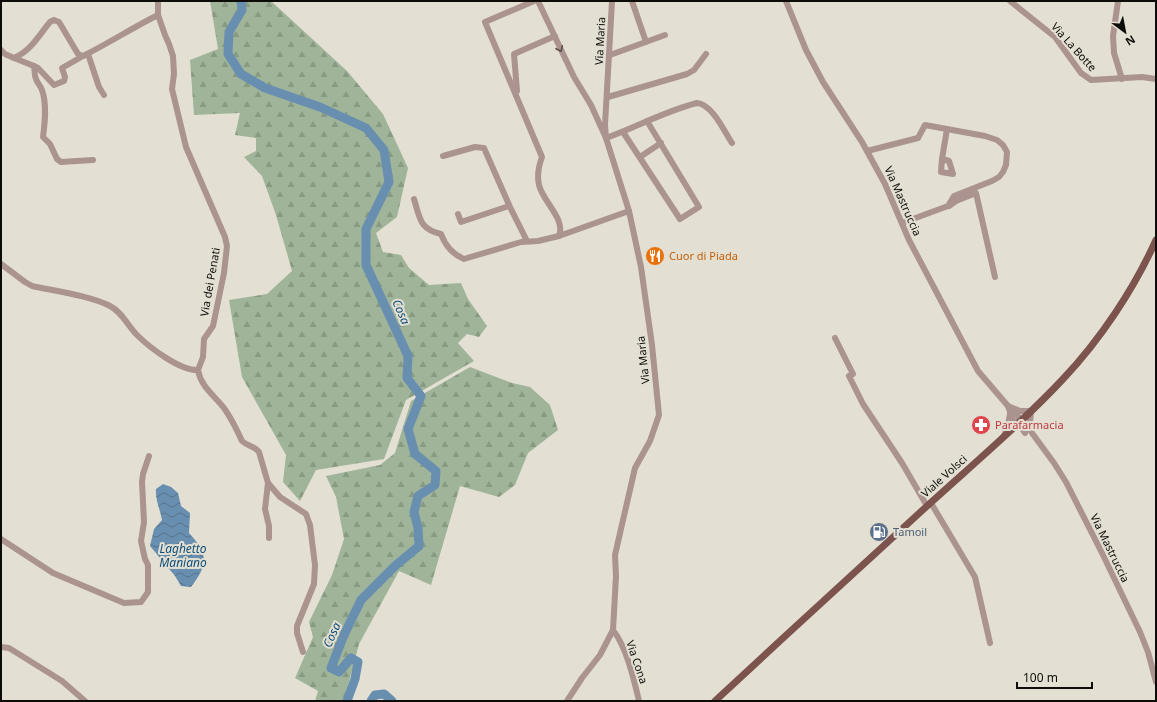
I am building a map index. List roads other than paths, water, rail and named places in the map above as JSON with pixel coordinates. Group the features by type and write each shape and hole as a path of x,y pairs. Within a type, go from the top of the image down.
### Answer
{"main road":[{"name":"Viale Volsci","path":"715,701 1004,436 1062,380 1098,337 1126,294 1156,240"}],"street":[{"name":"Via dei Penati","path":"158,1 158,15 173,56 174,74 172,89 186,147 225,237 227,246 224,273 212,326 204,339 203,357 198,370"},
{"path":"534,1 485,22 542,157 538,183 546,200 558,216 561,231 559,236"},
{"path":"538,1 574,77 591,105 606,138 691,104 702,103 711,111 732,144"},
{"name":"Via Maria","path":"568,701 582,678 600,655 613,630 616,576 614,555 635,468 650,441 659,415 645,290 629,211 606,138 612,1"},
{"path":"632,1 646,42"},
{"name":"Via Mastruccia","path":"786,1 806,50 823,82 886,184 924,271 978,371 1010,409 1013,420 1019,422 1035,438 1066,482 1140,632 1148,652 1156,682"},
{"name":"Via La Botte","path":"1010,1 1055,37 1081,73 1091,80 1142,77 1156,78"},
{"path":"1118,1 1113,36 1114,53 1122,79"},
{"path":"1,50 5,54 38,68 54,84 64,81 65,77 62,68 114,41 158,15"},
{"path":"14,58 28,49 50,22 54,20 59,22 78,54 86,55"},
{"path":"610,55 664,35"},
{"path":"517,97 514,54 555,36"},
{"path":"608,97 687,74 694,70 706,54"},
{"path":"86,55 99,87 104,95"},
{"path":"34,66 36,79 42,89 44,100 45,120 43,137 50,144 57,159 61,162 93,160"},
{"path":"623,132 680,219 699,207 647,121"},
{"path":"867,151 918,138 925,125 985,136 997,140 1003,145 1006,152 1007,159 1003,172 999,177 992,181 954,196 948,206"},
{"path":"942,159 947,129"},
{"path":"640,157 661,143"},
{"path":"443,156 475,147 484,148 509,206 527,241"},
{"path":"902,223 948,206 976,193 995,277"},
{"path":"414,199 424,227 430,231 441,234 444,242 449,248 455,254 464,259 527,241 538,241 559,236 629,211"},
{"path":"458,214 461,222 509,206"},
{"path":"1,264 12,274 32,286 101,302 112,307 120,314 136,334 160,354 180,365 192,370 198,370 205,389 224,408 242,441 245,444 257,449 259,452 268,483 280,497 306,514 310,525 315,565 314,584 297,626 303,652"},
{"path":"835,338 853,374 849,376 863,404 975,577 990,643"},
{"path":"1010,409 1031,411 1028,432 1014,432 1004,436 1008,425 1010,409"},
{"path":"1,540 38,564 60,575 124,603 141,602 148,592 148,565 144,558 141,542 144,522 141,498 143,474 149,456"},
{"path":"268,483 265,509 269,526 269,538"},
{"name":"Via Cona","path":"613,630 618,637 625,655 638,701"},
{"path":"1,647 9,648 62,682 84,701"}],"water":[{"name":"Laghetto Maniano","path":"163,484 171,487 178,493 181,506 190,513 189,533 200,547 203,554 204,560 201,572 191,587 181,586 175,576 150,546 154,529 162,520 156,489"}],"waterway":[{"name":"Cosa","path":"241,1 242,10 229,32 228,54 241,74 265,88 320,107 366,128 384,150 389,182 366,229 366,265 408,356 407,378 421,396 408,429 415,454 436,471 435,485 418,496 414,512 418,528 419,546 395,566 361,600 344,635 331,668 339,672 351,658 358,662 355,679 347,701"},
{"path":"371,701 375,695 384,694 392,701"}],"place":[{"name":"Cuor di Piada","path":"655,256"},
{"name":"Parafarmacia","path":"981,425"},
{"name":"Tamoil","path":"879,532"}]}
